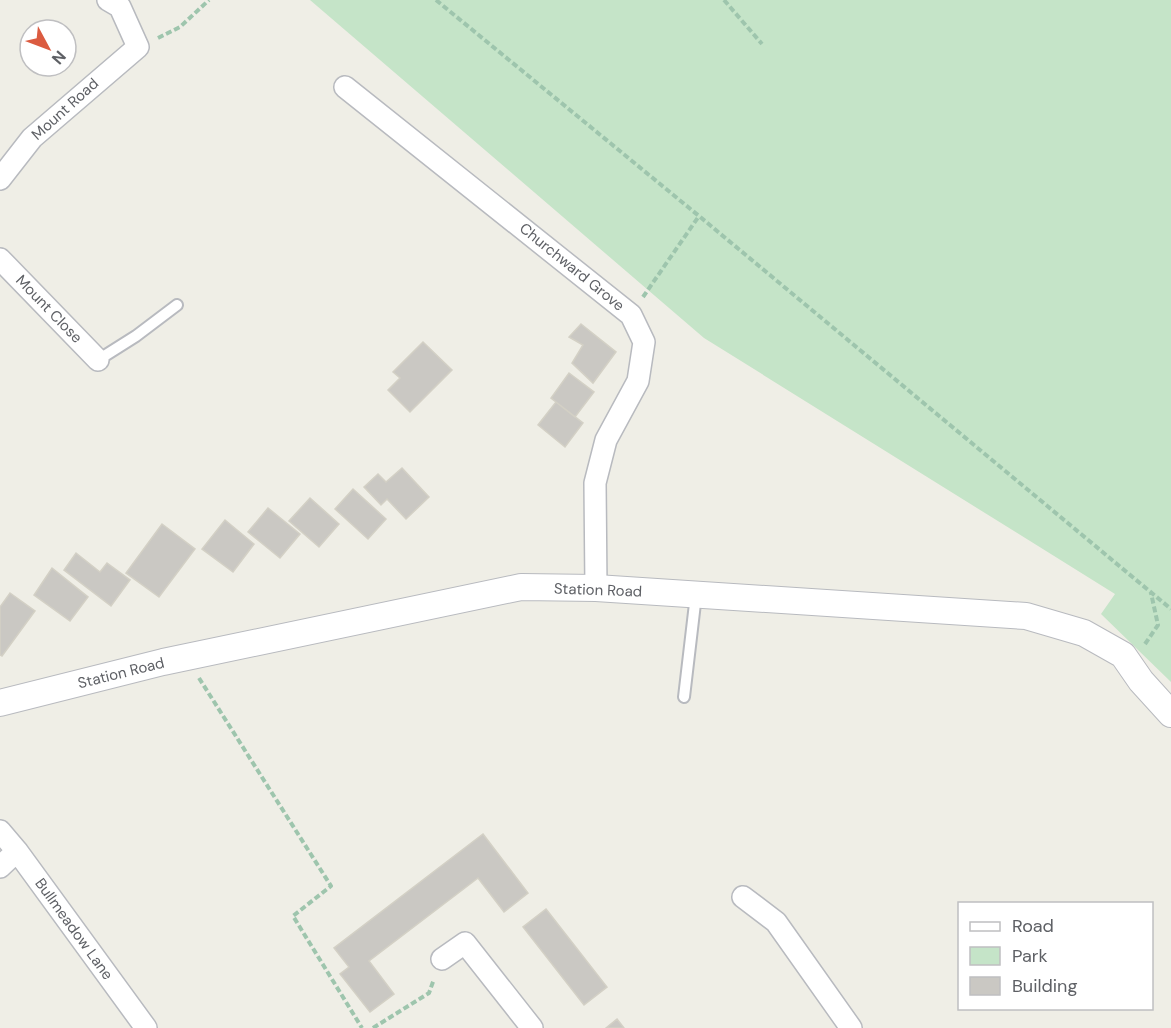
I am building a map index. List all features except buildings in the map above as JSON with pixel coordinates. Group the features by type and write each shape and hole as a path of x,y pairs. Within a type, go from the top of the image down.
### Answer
{"street":[{"path":"108,0 120,7 138,47"},
{"name":"Mount Road","path":"0,179 32,138 138,47"},
{"name":"Churchward Grove","path":"345,87 631,315 644,342 638,381 606,440 595,483 596,588"},
{"name":"Mount Close","path":"0,259 98,360"},
{"name":"Station Road","path":"0,703 186,657 521,587 596,588 1026,616 1084,633 1123,655 1141,681 1171,714"},
{"name":"Bullmeadow Lane","path":"0,831 146,1028"},
{"path":"0,867 17,851"},
{"path":"743,897 776,922 851,1028"},
{"path":"442,959 465,943 532,1028"}],"lane":[{"path":"98,360 136,336 177,305"},
{"path":"684,697 696,595"}],"path":[{"path":"138,47 180,27 209,0"},
{"path":"436,0 1171,609"},
{"path":"724,0 762,44"},
{"path":"631,315 699,216"},
{"path":"1141,681 1149,661 1144,645 1158,625 1151,592"},
{"path":"186,657 331,886 293,916 362,1028"},
{"path":"374,1028 429,993 442,959"}],"green space":[{"path":"310,0 1171,0 1171,682 1101,614 1115,594 704,338"}]}
